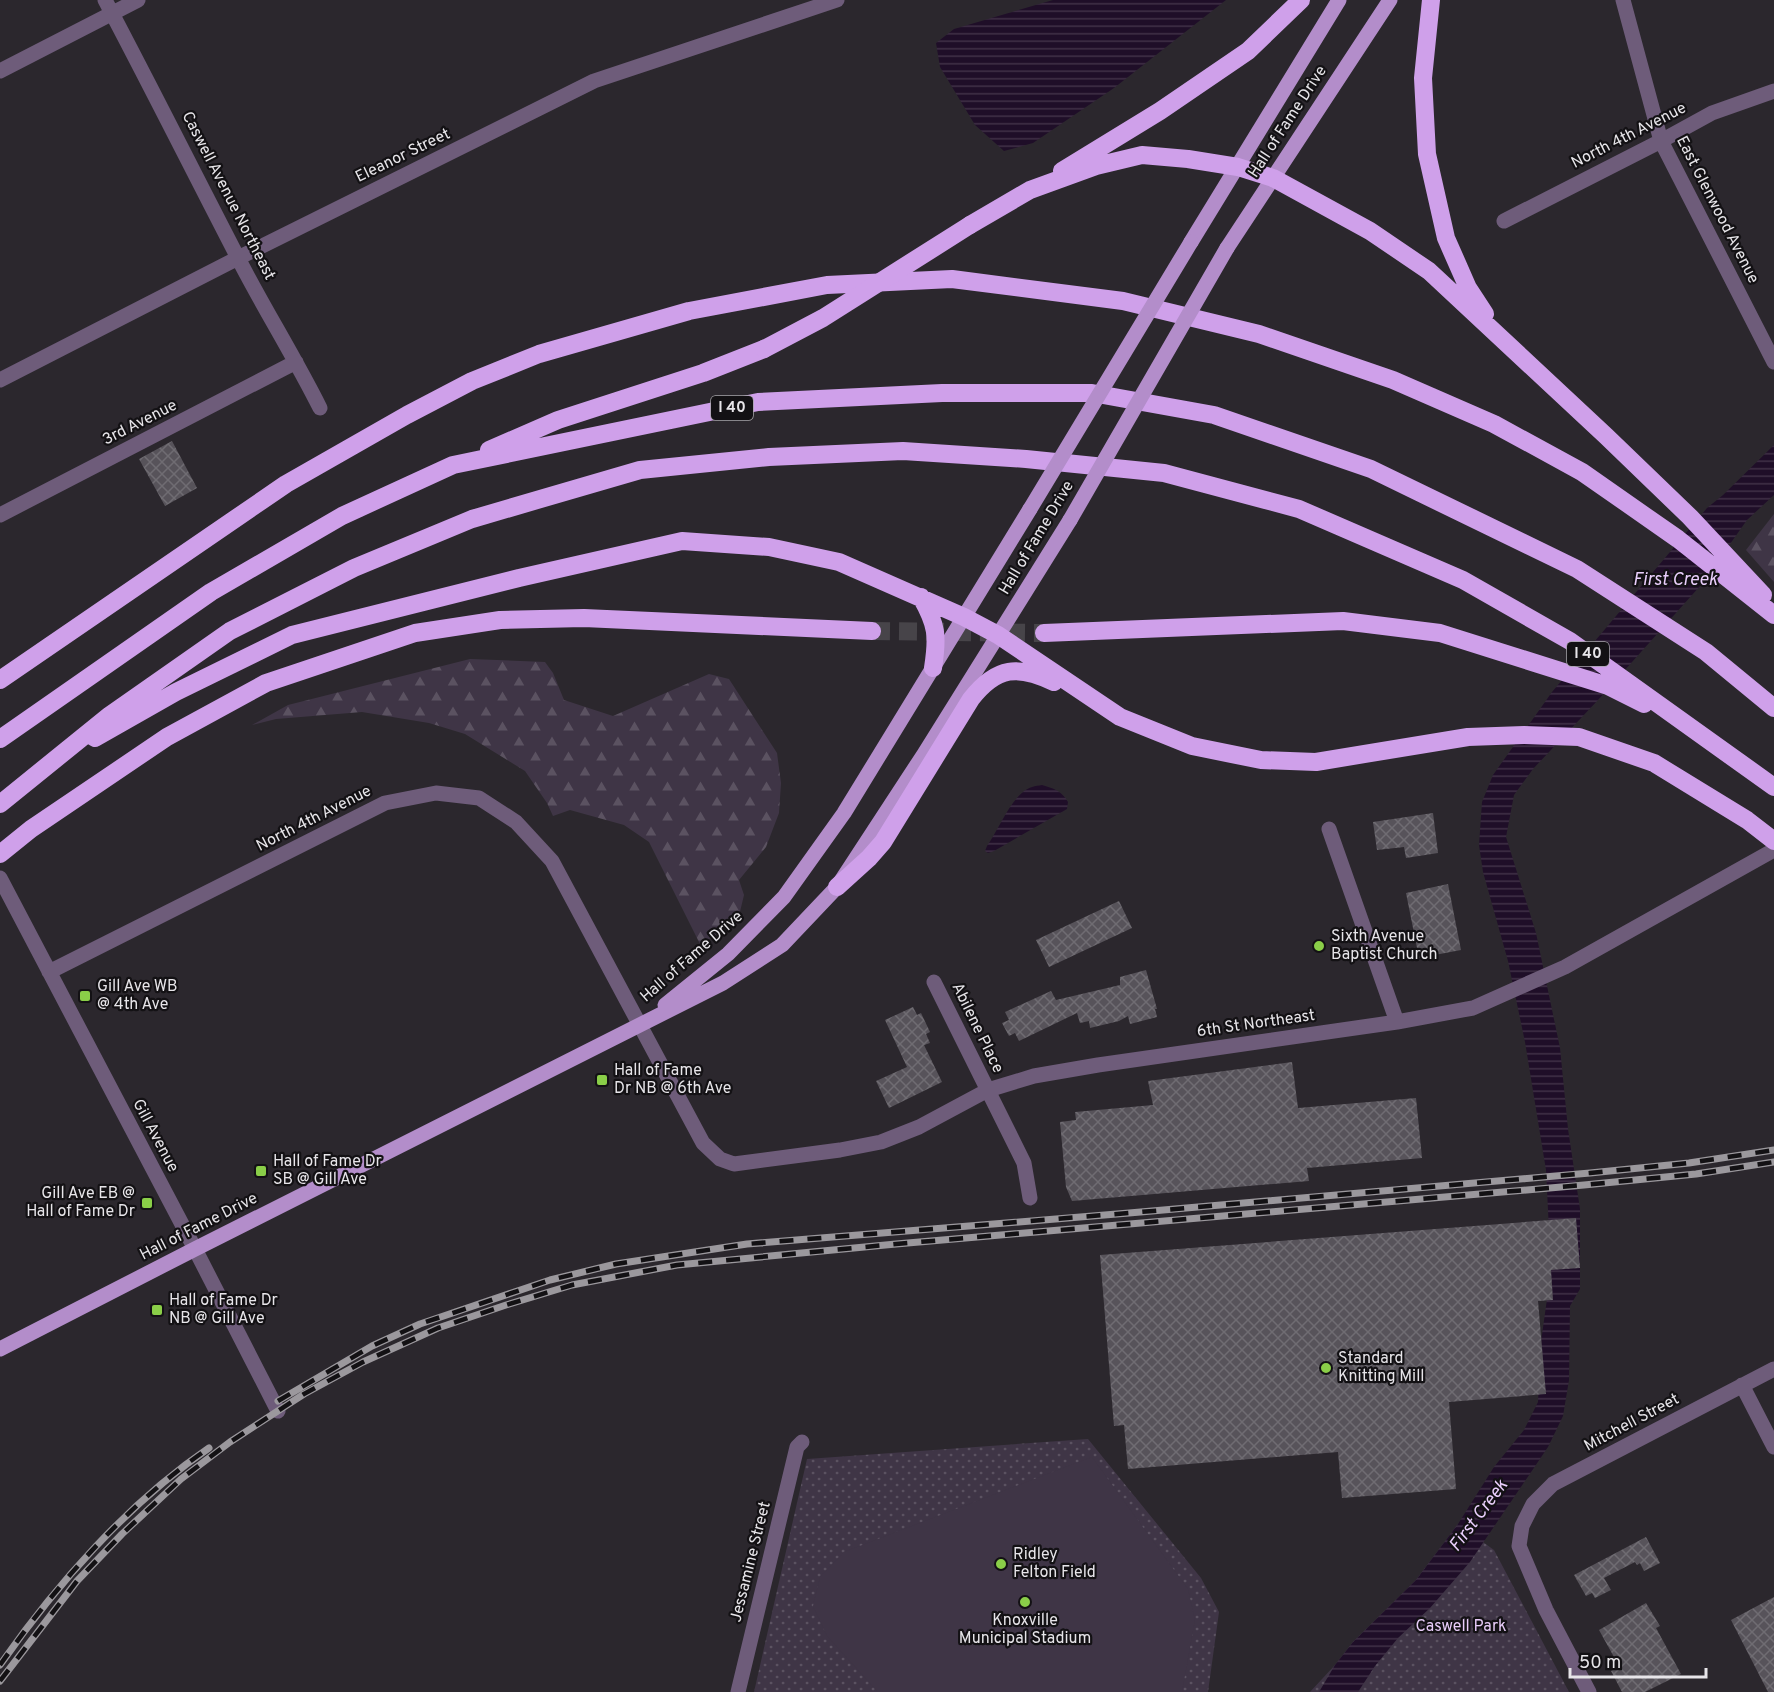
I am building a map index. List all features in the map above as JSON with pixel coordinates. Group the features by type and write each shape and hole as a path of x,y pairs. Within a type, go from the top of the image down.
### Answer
{"highway":[{"path":"453,465 558,420 703,373 764,349 823,318 970,225 1160,111 1248,51 1301,0"},
{"path":"1431,0 1423,78 1427,154 1446,238 1468,288 1502,341"},
{"path":"1030,190 1096,166 1142,155 1188,159 1238,167 1273,178 1370,231 1429,271 1690,517 1774,607"},
{"path":"0,680 286,484 472,381 539,354 689,311 827,285 952,279 1124,301 1247,332 1394,380 1494,424 1582,472 1678,539 1774,615"},
{"name":"I 40","path":"0,739 211,592 342,516 453,465 758,402 942,393 1092,393 1214,415 1371,469 1577,569 1706,652 1774,708"},
{"name":"I 40","path":"5,800 110,715 230,632 354,568 472,519 640,470 769,457 903,451 1026,459 1164,473 1299,509 1475,587 1570,641 1774,787"},
{"path":"54,761 176,692 292,635 508,581 682,541 769,547 839,562 964,617 998,635 1120,717 1192,746 1261,760 1316,762 1468,737 1524,735 1579,737 1654,763 1747,820 1773,850"},
{"path":"921,597 932,617 937,643 933,668"},
{"path":"0,854 31,828 167,737 266,683 415,633 500,620 584,618 872,631"},
{"path":"1044,633 1343,621 1440,633 1608,686 1696,730"},
{"path":"837,887 883,842 971,699 990,679 1014,671 1026,671 1042,676 1102,705"}],"main road":[{"name":"Hall of Fame Drive","path":"641,1025 728,954 784,897 844,813 1339,0"},
{"name":"Hall of Fame Drive","path":"0,1349 723,983 782,945 837,887 918,764 1070,520 1227,248 1390,0"}],"street":[{"name":"Caswell Avenue Northeast","path":"105,0 238,258 320,408"},
{"path":"0,71 138,0"},
{"name":"Eleanor Street","path":"0,380 238,258 594,81 837,0"},
{"name":"East Glenwood Avenue","path":"1623,0 1661,141 1774,362"},
{"name":"North 4th Avenue","path":"1504,220 1712,113 1774,91"},
{"name":"3rd Avenue","path":"0,515 296,362"},
{"name":"North 4th Avenue","path":"49,972 385,804 436,793 479,798 516,822 552,861 703,1143 720,1159"},
{"path":"1329,829 1397,1022"},
{"name":"6th St Northeast","path":"720,1159 734,1164 840,1150 881,1142 919,1127 988,1090 1034,1076 1397,1022 1473,1008 1554,971 1773,850"},
{"name":"Gill Avenue","path":"0,878 278,1411"},
{"name":"Abilene Place","path":"934,982 1024,1163 1030,1198"},
{"name":"Mitchell Street","path":"1589,1692 1546,1610 1519,1546 1522,1526 1533,1504 1553,1484 1774,1369"},
{"path":"1742,1385 1774,1447"},
{"name":"Jessamine Street","path":"738,1692 797,1447 802,1442"}],"green space":[{"path":"1774,514 1774,582 1746,550"},
{"path":"470,659 545,662 553,673 564,700 613,716 709,674 729,679 777,753 781,783 779,813 766,847 739,880 744,895 737,924 700,944 649,842 624,825 570,810 553,816 525,771 465,734 429,723 362,712 276,719 252,725 288,705"},
{"name":"Ridley Felton Field","path":"1088,1439 1201,1578 1219,1612 1208,1692 754,1692 807,1459"},
{"name":"Ridley Felton Field","path":"1092,1457 1188,1589 1195,1620 1182,1692 878,1692 827,1636 813,1606 820,1577 844,1552"},
{"name":"Caswell Park","path":"1458,1524 1494,1550 1569,1692 1310,1692 1353,1642 1416,1580"}],"water":[{"path":"1053,0 1226,0 1114,88 1033,143 1004,151 975,125 940,67 936,43 954,29"},
{"name":"First Creek","path":"1774,445 1774,495 1747,520 1701,585 1533,769 1514,795 1506,837 1536,933 1560,1048 1568,1129 1580,1209 1580,1289 1570,1306 1569,1380 1563,1416 1548,1447 1470,1562 1430,1608 1398,1638 1375,1666 1358,1692 1319,1692 1335,1665 1353,1642 1416,1580 1458,1524 1494,1467 1524,1430 1538,1402 1541,1342 1551,1270 1546,1170 1525,1042 1508,961 1483,872 1479,845 1482,802 1493,775 1552,692 1707,508"},
{"path":"1042,785 1063,795 1068,802 1067,809 994,851 988,853 985,851 1018,797 1034,786"}],"building":[{"path":"172,441 197,488 165,506 139,459"},
{"path":"1433,813 1438,853 1406,858 1404,847 1377,850 1373,822"},
{"path":"1448,884 1461,950 1419,958 1406,893"},
{"path":"1119,901 1132,928 1049,967 1036,940"},
{"path":"1146,970 1157,1009 1155,1009 1157,1017 1130,1024 1128,1016 1119,1021 1090,1028 1089,1021 1080,1023 1077,1013 1019,1041 1015,1033 1009,1036 1002,1023 1009,1020 1005,1012 1051,991 1056,1000 1120,985 1120,977"},
{"path":"913,1007 917,1015 921,1013 930,1032 926,1034 930,1043 924,1045 942,1082 889,1108 876,1081 907,1067 885,1020"},
{"path":"1292,1062 1298,1108 1416,1098 1422,1158 1307,1168 1309,1181 1072,1201 1066,1187 1060,1122 1076,1120 1075,1112 1153,1105 1148,1081"},
{"name":"Standard Knitting Mill","path":"1576,1218 1580,1268 1551,1270 1553,1300 1538,1301 1546,1394 1449,1402 1456,1489 1342,1498 1338,1452 1128,1469 1124,1425 1114,1426 1100,1255"},
{"path":"1646,1537 1660,1563 1644,1571 1640,1563 1637,1565 1635,1562 1604,1578 1611,1590 1595,1598 1592,1593 1586,1596 1574,1575"},
{"path":"1774,1597 1774,1692 1768,1692 1731,1620"},
{"path":"1646,1603 1660,1626 1656,1628 1681,1674 1645,1692 1622,1692 1611,1671 1619,1666 1599,1630"}],"tunnel":[{"path":"872,631 1044,633"}],"railway":[{"path":"278,1401 372,1346 420,1324 550,1280 616,1264 747,1244 1590,1173 1689,1163 1774,1150"},
{"path":"0,1681 77,1581 122,1534 181,1479 230,1442 304,1394 363,1362 438,1328 572,1285 677,1265 1584,1185 1696,1174 1774,1162"},
{"path":"0,1665 45,1605 95,1547 150,1494 209,1448"}],"place":[{"name":"Sixth Avenue Baptist Church","path":"1319,946"},
{"name":"Gill Ave WB @ 4th Ave","path":"85,996"},
{"name":"Hall of Fame Dr NB @ 6th Ave","path":"602,1080"},
{"name":"Hall of Fame Dr SB @ Gill Ave","path":"261,1171"},
{"name":"Gill Ave EB @ Hall of Fame Dr","path":"147,1203"},
{"name":"Hall of Fame Dr NB @ Gill Ave","path":"157,1310"},
{"name":"Standard Knitting Mill","path":"1326,1368"},
{"name":"Ridley Felton Field","path":"1001,1564"},
{"name":"Knoxville Municipal Stadium","path":"1025,1602"}]}
